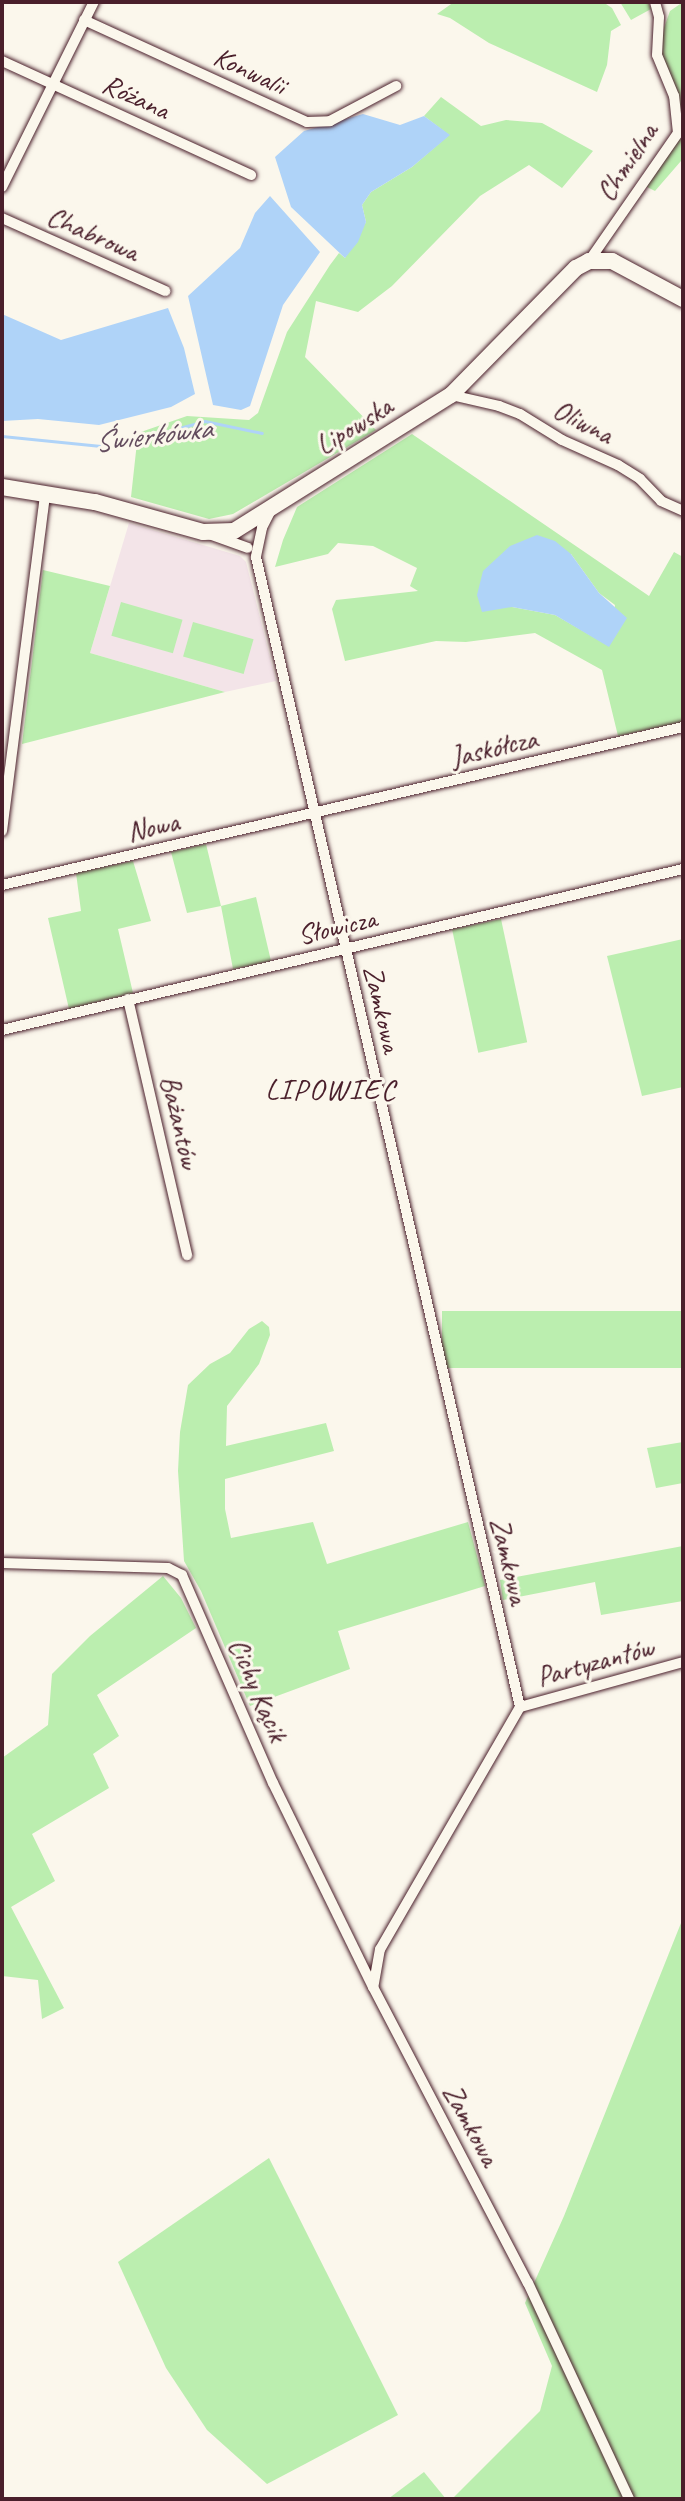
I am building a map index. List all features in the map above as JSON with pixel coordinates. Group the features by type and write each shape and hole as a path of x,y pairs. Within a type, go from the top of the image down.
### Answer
{"street":[{"path":"2,187 94,2"},
{"name":"Chmielna","path":"589,261 678,133 674,96 657,55 659,17 655,2"},
{"name":"Konwalii","path":"84,20 307,122 330,121 396,86"},
{"name":"Różana","path":"2,61 251,175"},
{"name":"Chabrowa","path":"2,218 165,290"},
{"path":"589,261 612,261 683,299"},
{"name":"Lipowska","path":"2,487 105,505 203,532 224,533 243,527 451,395 576,268 589,261"},
{"name":"Oliwna","path":"451,395 499,406 520,414 562,440 618,465 640,479 661,501 683,511"},
{"path":"2,831 45,496"},
{"name":"Zamkowa","path":"271,510 253,546 520,1707"},
{"path":"203,532 253,546 254,535 243,527"},
{"name":"Jaskółcza","path":"314,813 683,727"},
{"name":"Nowa","path":"2,885 314,813"},
{"name":"Słowicza","path":"2,1030 683,869"},
{"name":"Bażantów","path":"128,999 187,1255"},
{"name":"Cichy Kącik","path":"2,1563 168,1567 182,1575 273,1783 373,1987"},
{"name":"Partyzantów","path":"520,1707 683,1662"},
{"path":"373,1987 380,1949 520,1707"},
{"name":"Zamkowa","path":"373,1987 528,2283 629,2499"}],"shaded area":[{"path":"129,523 240,556 246,562 276,681 225,692 90,653"}],"green space":[{"path":"454,2 603,2 612,8 621,25 611,31 607,65 597,92 489,43 450,18 437,14"},
{"path":"620,2 648,2 651,9 631,20"},
{"path":"683,2 683,162 681,161 655,191 645,186 680,138 661,56 661,36 670,11"},
{"path":"441,97 481,126 506,120 542,123 593,151 562,188 529,165 480,196 392,286 358,312 316,301 305,357 376,430 233,514 209,519 131,497 138,433 187,416 249,420 258,413 287,332 330,265 339,253 345,258 366,222 362,205 371,192 412,167 449,135 424,116"},
{"path":"412,434 649,596 674,552 683,557 683,726 678,723 618,736 602,670 535,633 466,642 436,641 345,661 332,609 336,600 418,591 410,586 417,568 373,546 338,543 328,554 275,567 297,507","holes":["571,554 599,593 615,605 609,646 555,615 512,607"]},
{"path":"43,570 110,586 90,653 225,692 22,744"},
{"path":"121,602 183,620 173,653 111,636"},
{"path":"193,622 254,639 244,674 183,657"},
{"path":"206,844 221,906 187,913 171,852"},
{"path":"133,861 151,921 118,929 133,993 69,1009 48,918 81,911 76,873"},
{"path":"256,897 271,961 233,969 221,906"},
{"path":"501,919 527,1042 478,1053 452,929"},
{"path":"683,939 683,1087 642,1096 607,956"},
{"path":"442,1311 683,1311 683,1368 442,1368"},
{"path":"262,1321 269,1327 270,1335 259,1364 227,1406 226,1446 326,1423 334,1451 225,1479 225,1509 231,1538 313,1522 327,1564 468,1522 485,1586 338,1631 350,1669 250,1706 201,1591 184,1561 178,1471 180,1432 188,1385 210,1364 230,1353 249,1329"},
{"path":"683,1442 683,1483 656,1488 647,1448"},
{"path":"683,1546 683,1601 601,1615 595,1582 503,1600 500,1580"},
{"path":"163,1576 181,1598 196,1628 97,1695 119,1736 93,1754 109,1788 32,1834 55,1881 11,1907 64,2008 42,2019 38,1980 2,1976 2,1758 48,1725 52,1674 90,1636"},
{"path":"683,1918 683,2499 452,2499 540,2411 552,2366 525,2303 564,2216"},
{"path":"269,2158 398,2415 267,2484 207,2430 166,2368 118,2262"},
{"path":"424,2472 446,2499 388,2499"}],"water":[{"path":"363,114 400,125 424,116 450,135 412,167 371,192 362,205 366,222 358,242 345,258 291,207 275,157 304,131"},
{"path":"270,196 320,252 283,305 250,406 241,410 213,405 188,296 240,248 255,213"},
{"path":"168,308 184,348 195,394 171,407 99,425 38,419 2,421 2,314 61,340"},
{"path":"537,535 555,541 571,554 599,593 627,618 609,647 555,615 512,607 482,612 477,595 483,571 510,546"}],"waterway":[{"name":"Świerkówka","path":"2,436 110,447 205,421 262,433"}],"district":[{"name":"LIPOWIEC","path":"331,1089"}]}
